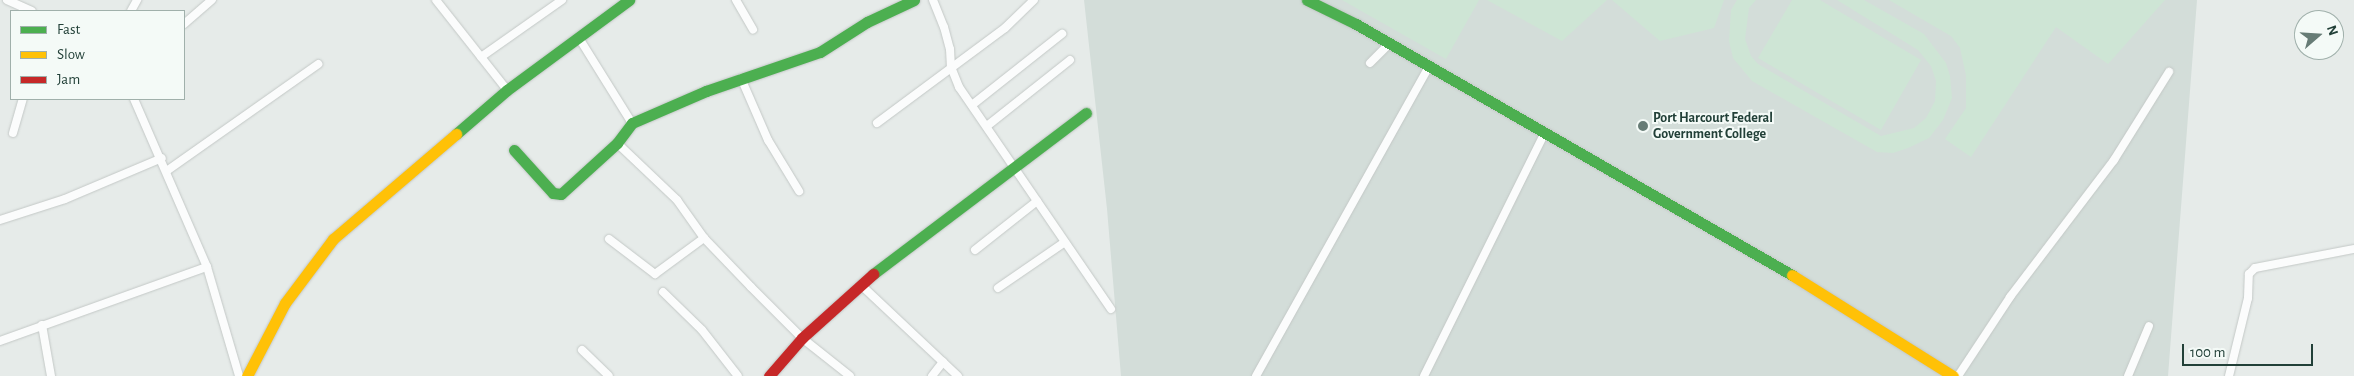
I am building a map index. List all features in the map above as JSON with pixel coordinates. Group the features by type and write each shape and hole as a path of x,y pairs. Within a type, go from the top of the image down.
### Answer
{"street":[{"path":"7,0 18,8"},
{"path":"185,23 212,0"},
{"path":"436,0 507,90"},
{"path":"481,57 562,0"},
{"path":"247,376 285,303 333,239 507,90 629,0"},
{"path":"736,0 753,30"},
{"path":"514,150 557,195 617,143 632,123 742,78 820,52 867,22 914,0"},
{"path":"933,0 950,49 951,67 959,87 1111,309"},
{"path":"877,123 1005,28 1034,0"},
{"path":"1307,0 1389,44 1777,266 1952,376"},
{"path":"972,105 1062,34"},
{"path":"579,38 632,123"},
{"path":"1370,63 1389,44"},
{"path":"987,126 1070,60"},
{"path":"168,170 318,64"},
{"path":"1256,376 1428,68"},
{"path":"1958,376 2010,297 2114,160 2169,72"},
{"path":"742,78 768,140 799,191"},
{"path":"13,133 23,100"},
{"path":"134,100 168,170 207,267 239,376"},
{"path":"769,376 802,338 894,255 1013,164 1086,113"},
{"path":"1424,376 1544,134"},
{"path":"617,143 677,200 704,238 802,338 850,376"},
{"path":"0,220 65,199 162,158"},
{"path":"974,250 1037,201"},
{"path":"609,240 655,274 704,238"},
{"path":"998,288 1065,242"},
{"path":"2229,376 2248,298 2249,274 2254,268 2354,249"},
{"path":"0,341 207,267"},
{"path":"861,285 958,376"},
{"path":"663,292 702,330 738,376"},
{"path":"42,325 51,376"},
{"path":"2128,376 2149,326"},
{"path":"582,350 609,376"},
{"path":"932,376 943,362"}],"shaded area":[{"name":"Port Harcourt Federal Government College","path":"1084,0 2197,0 2168,376 1121,376 1107,209"}],"green space":[{"path":"1342,0 1479,0 1446,59"},
{"path":"1487,0 1607,0 1562,41"},
{"path":"1612,0 1724,0 1714,28 1660,41"},
{"path":"1737,0 1756,0 1749,8 1745,39 1751,56 1758,64 1881,136 1914,128 1926,118 1935,101 1936,81 1931,66 1918,50 1837,0 1864,0 1924,34 1946,63 1950,76 1952,98 1943,120 1929,138 1893,153 1877,152 1752,81 1733,58 1729,41 1731,10"},
{"path":"1792,0 1820,0 1921,60 1881,130 1758,58"},
{"path":"1889,0 2165,0 2108,64 2056,27 1971,157 1945,139 1966,108 1966,75 1960,48 1951,36"}],"traffic: fast":[{"path":"456,134 507,90 629,0"},
{"path":"514,150 553,193 561,194 617,143 632,123 706,91 820,52 867,22 914,0"},
{"path":"1307,0 1356,24 1792,275"},
{"path":"873,274 1086,113"}],"traffic: slow":[{"path":"247,376 285,303 333,239 456,134"},
{"path":"1792,275 1953,376"}],"traffic: jam":[{"path":"769,376 802,338 873,274"}],"place":[{"name":"Port Harcourt Federal Government College","path":"1643,126"}]}
